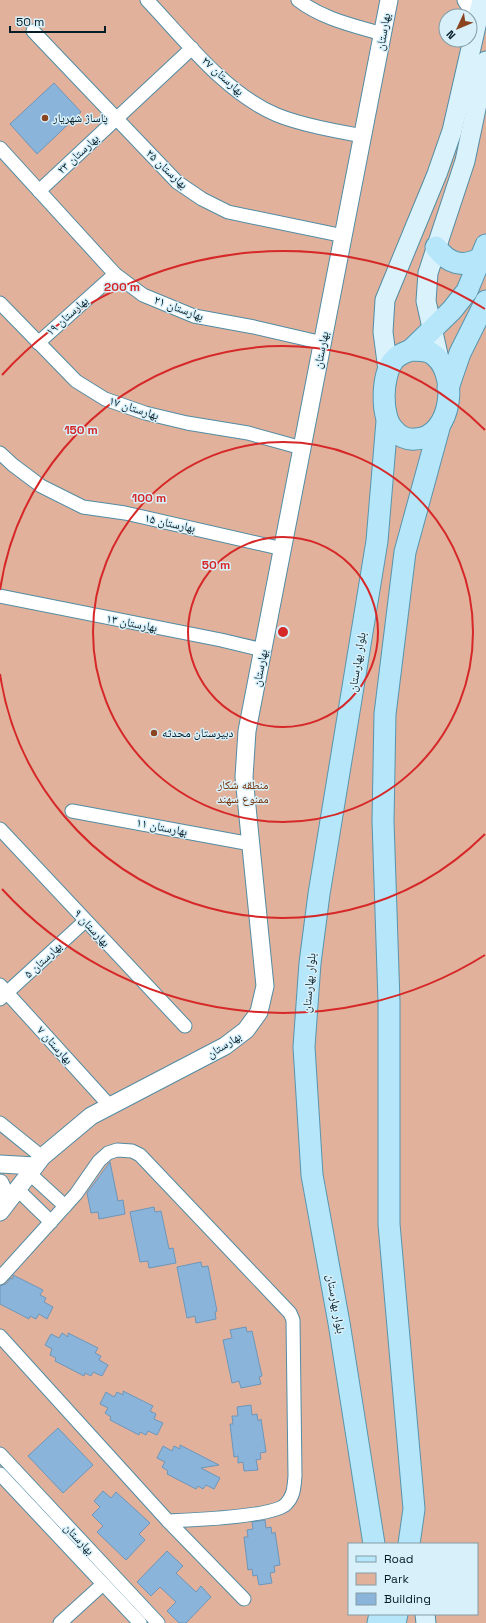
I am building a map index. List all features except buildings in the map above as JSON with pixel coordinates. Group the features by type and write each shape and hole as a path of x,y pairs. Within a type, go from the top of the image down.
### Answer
{"main road":[{"path":"439,428 431,435 422,439 411,440 397,433 388,421 384,394 388,370 383,332 385,300 437,174 452,131 480,9"},
{"path":"439,360 426,301 428,273 465,161 486,61"},
{"path":"436,247 446,259 461,265 472,263 484,252"},
{"path":"388,370 393,361 401,354 410,350 452,310 467,291 484,252"},
{"path":"419,1543 414,1509 389,1224 389,1002 383,821 384,714 405,552 439,428 446,411 448,388 460,354 486,301"},
{"path":"410,350 421,350 431,353 439,360 444,368 448,388"},
{"name":"بلوار بهارستان","path":"374,1543 339,1323 312,1175 304,1047 310,963 318,894 377,541 388,421"},
{"path":"408,1543 414,1509"}],"street":[{"name":"بهارستان ۲۷","path":"147,0 192,48 236,90 262,107 278,115 341,132 363,136"},
{"path":"298,0 311,10 337,22 382,34"},
{"name":"بهارستان","path":"0,1212 35,1165 71,1131 109,1105 225,1046 246,1030 259,1012 265,986 244,777 247,732 344,236 388,0"},
{"path":"466,0 480,9"},
{"name":"بهارستان ۲۵","path":"33,31 177,182 202,199 228,212 344,236"},
{"name":"بهارستان ۲۳","path":"39,190 192,48"},
{"name":"بهارستان ۲۱","path":"0,148 115,274 143,295 194,316 254,327 323,343"},
{"name":"بهارستان ۱۹","path":"38,343 115,274"},
{"name":"بهارستان ۱۷","path":"0,304 76,381 105,399 144,413 187,423 248,433 302,448"},
{"name":"بهارستان ۱۵","path":"0,453 41,486 83,507 125,513 283,549"},
{"name":"بهارستان ۱۳","path":"0,596 221,640 263,650"},
{"name":"بهارستان ۱۱","path":"72,811 251,844"},
{"name":"بهارستان ۹","path":"0,829 185,1026"},
{"name":"بهارستان ۵","path":"2,992 85,921"},
{"name":"بهارستان ۷","path":"2,992 109,1105"},
{"path":"0,1123 35,1165 65,1206"},
{"path":"0,1278 6,1269 65,1206 99,1161 108,1153 117,1150 132,1150 140,1155 290,1313 293,1320 295,1476 293,1494 285,1506 273,1510 221,1517 168,1521"},
{"path":"0,1164 35,1165"},
{"path":"0,1183 4,1192 0,1207"},
{"path":"17,1188 51,1222"},
{"path":"0,1336 168,1521 244,1599"},
{"name":"بهارستان","path":"0,1454 158,1623"},
{"name":"بهارستان","path":"0,1474 140,1623"},
{"path":"60,1623 103,1584"}],"green space":[{"name":"منطقه شکار ممنوع سهند","path":"0,0 486,0 486,1623 0,1623"}],"place":[{"name":"پاساژ شهریار","path":"45,118"},
{"name":"دبیرستان محدثه","path":"154,733"}]}
